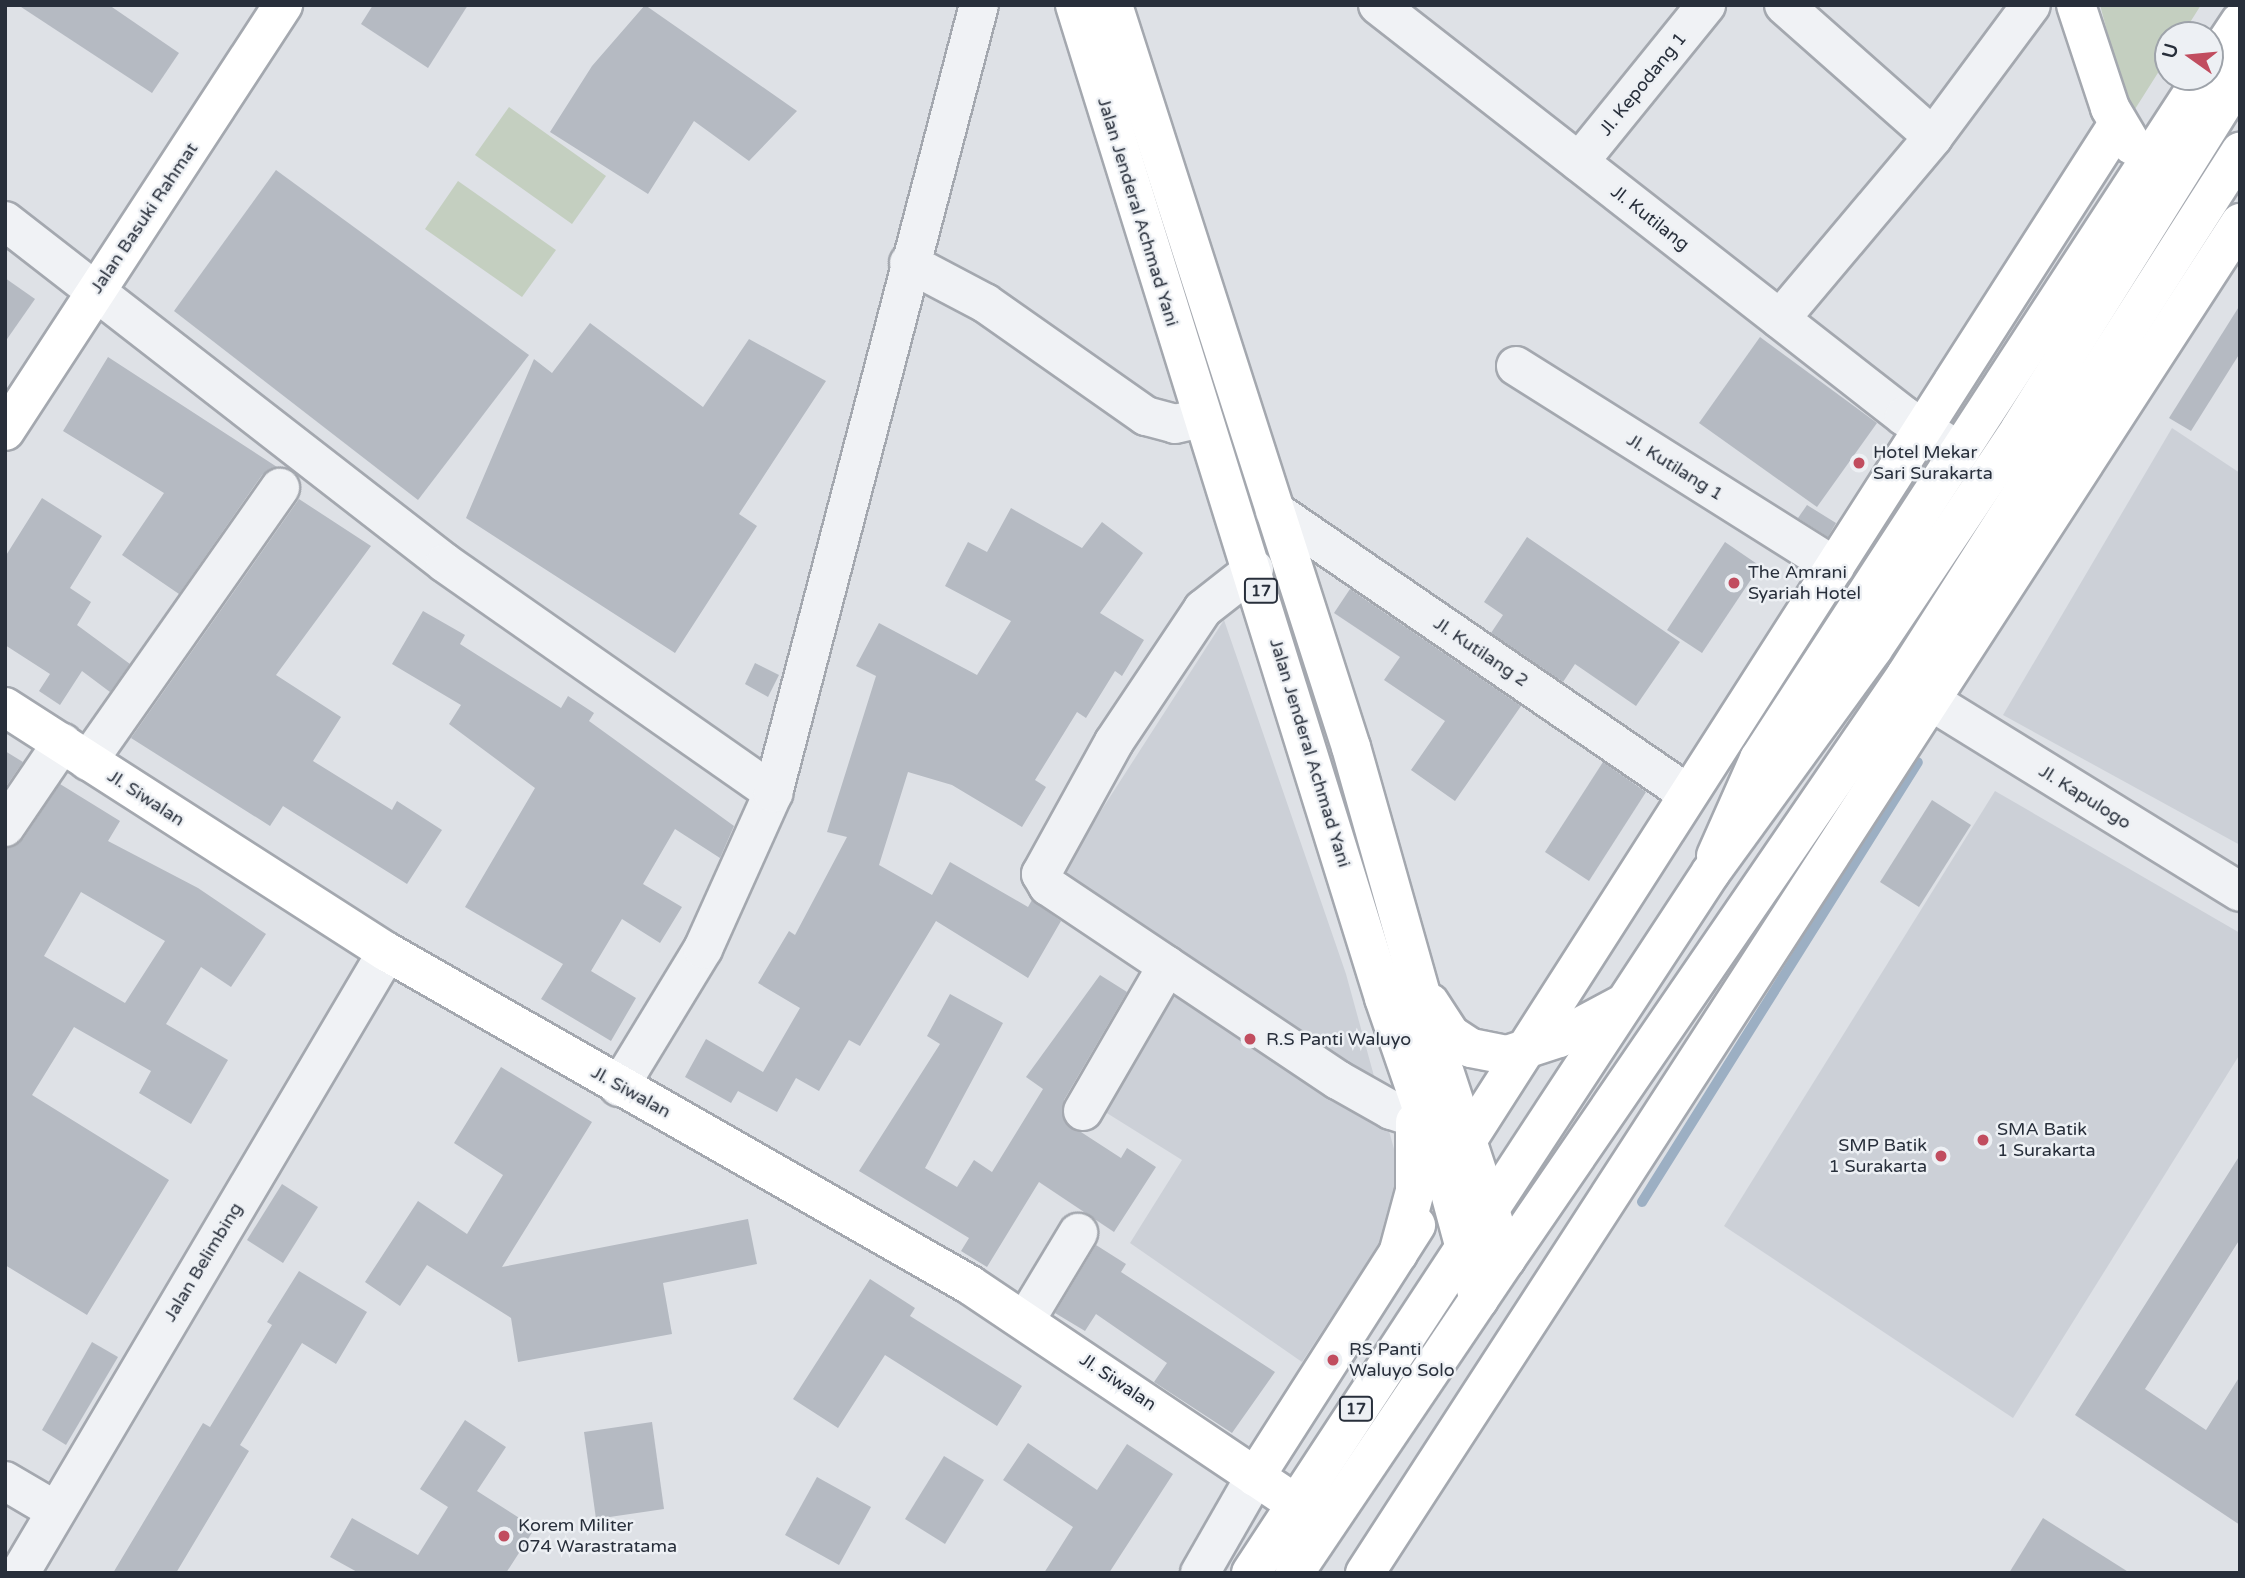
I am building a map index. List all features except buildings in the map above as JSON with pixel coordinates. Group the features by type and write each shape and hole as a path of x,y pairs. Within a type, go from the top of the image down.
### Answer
{"main road":[{"name":"Jalan Basuki Rahmat","path":"5,431 283,5"},
{"name":"Jalan Jenderal Achmad Yani","path":"1075,5 1201,418 1254,569 1313,758 1419,1109 1446,1178 1462,1247 1479,1300"},
{"name":"17","path":"1113,5 1351,747 1414,970 1469,1134 1506,1259 1294,1573"},
{"path":"2076,5 2114,116 2147,166"},
{"path":"2224,46 2240,22"},
{"path":"1462,1247 1711,872 1873,649 2020,429 2240,77"},
{"path":"1711,872 1726,823 1759,759 2194,91"},
{"path":"1255,1477 1446,1178 1469,1134 1924,429 2114,116"},
{"path":"1365,1573 1918,688 2240,152"},
{"path":"1506,1259 1918,688 2240,223"},
{"name":"Jl. Siwalan","path":"5,707 387,952 619,1087 837,1206 1025,1321 1294,1503"},
{"path":"1313,758 1351,747"},
{"path":"1414,970 1451,1035 1492,1053 1523,1051 1623,1004"},
{"path":"1398,1254 1415,1191 1419,1109"},
{"name":"17","path":"1251,1573 1462,1247"}],"street":[{"path":"619,1087 703,949 773,793 840,554 909,263 979,5"},
{"name":"Jl. Kutilang","path":"1378,5 1924,429 1960,452"},
{"name":"Jl. Kepodang 1","path":"1579,162 1706,5"},
{"path":"1784,5 1933,137"},
{"path":"1780,318 1933,137 2031,5"},
{"path":"5,221 97,288 445,562 773,793"},
{"path":"909,263 985,303 1146,416 1175,424 1201,418"},
{"name":"Jl. Kutilang 1","path":"1516,366 1835,567"},
{"path":"5,827 75,752 280,488"},
{"name":"Jl. Kutilang 2","path":"1275,511 1688,794"},
{"path":"1254,569 1203,609 1114,742 1042,867 1048,886 1338,1080 1419,1109 1469,1134"},
{"name":"Jl. Kapulogo","path":"1918,688 2240,892"},
{"name":"Jalan Belimbing","path":"20,1573 387,952"},
{"path":"1083,1111 1167,966"},
{"path":"1025,1321 1078,1233"},
{"path":"1200,1573 1255,1477"},
{"path":"5,1481 56,1511"}],"shaded area":[{"path":"2172,428 2240,473 2240,845 2003,715"},
{"name":"R.S Panti Waluyo","path":"1224,620 1346,974 1408,1200 1302,1362 1130,1243 1182,1160 1094,1105 1182,969 1059,876"},
{"name":"SMA Batik 1 Surakarta","path":"1995,791 2240,933 2240,1054 2013,1418 1724,1226"}],"green space":[{"path":"2100,5 2201,5 2191,21 2154,21 2154,79 2130,117"},
{"path":"509,107 606,176 572,224 475,155"},
{"path":"458,181 556,250 522,297 425,229"}],"waterway":[{"path":"1642,1202 1918,762"}],"place":[{"name":"Hotel Mekar Sari Surakarta","path":"1859,463"},
{"name":"The Amrani Syariah Hotel","path":"1734,583"},
{"name":"R.S Panti Waluyo","path":"1250,1039"},
{"name":"SMA Batik 1 Surakarta","path":"1983,1140"},
{"name":"SMP Batik 1 Surakarta","path":"1941,1156"},
{"name":"RS Panti Waluyo Solo","path":"1333,1360"},
{"name":"Korem Militer 074 Warastratama","path":"504,1536"}]}
